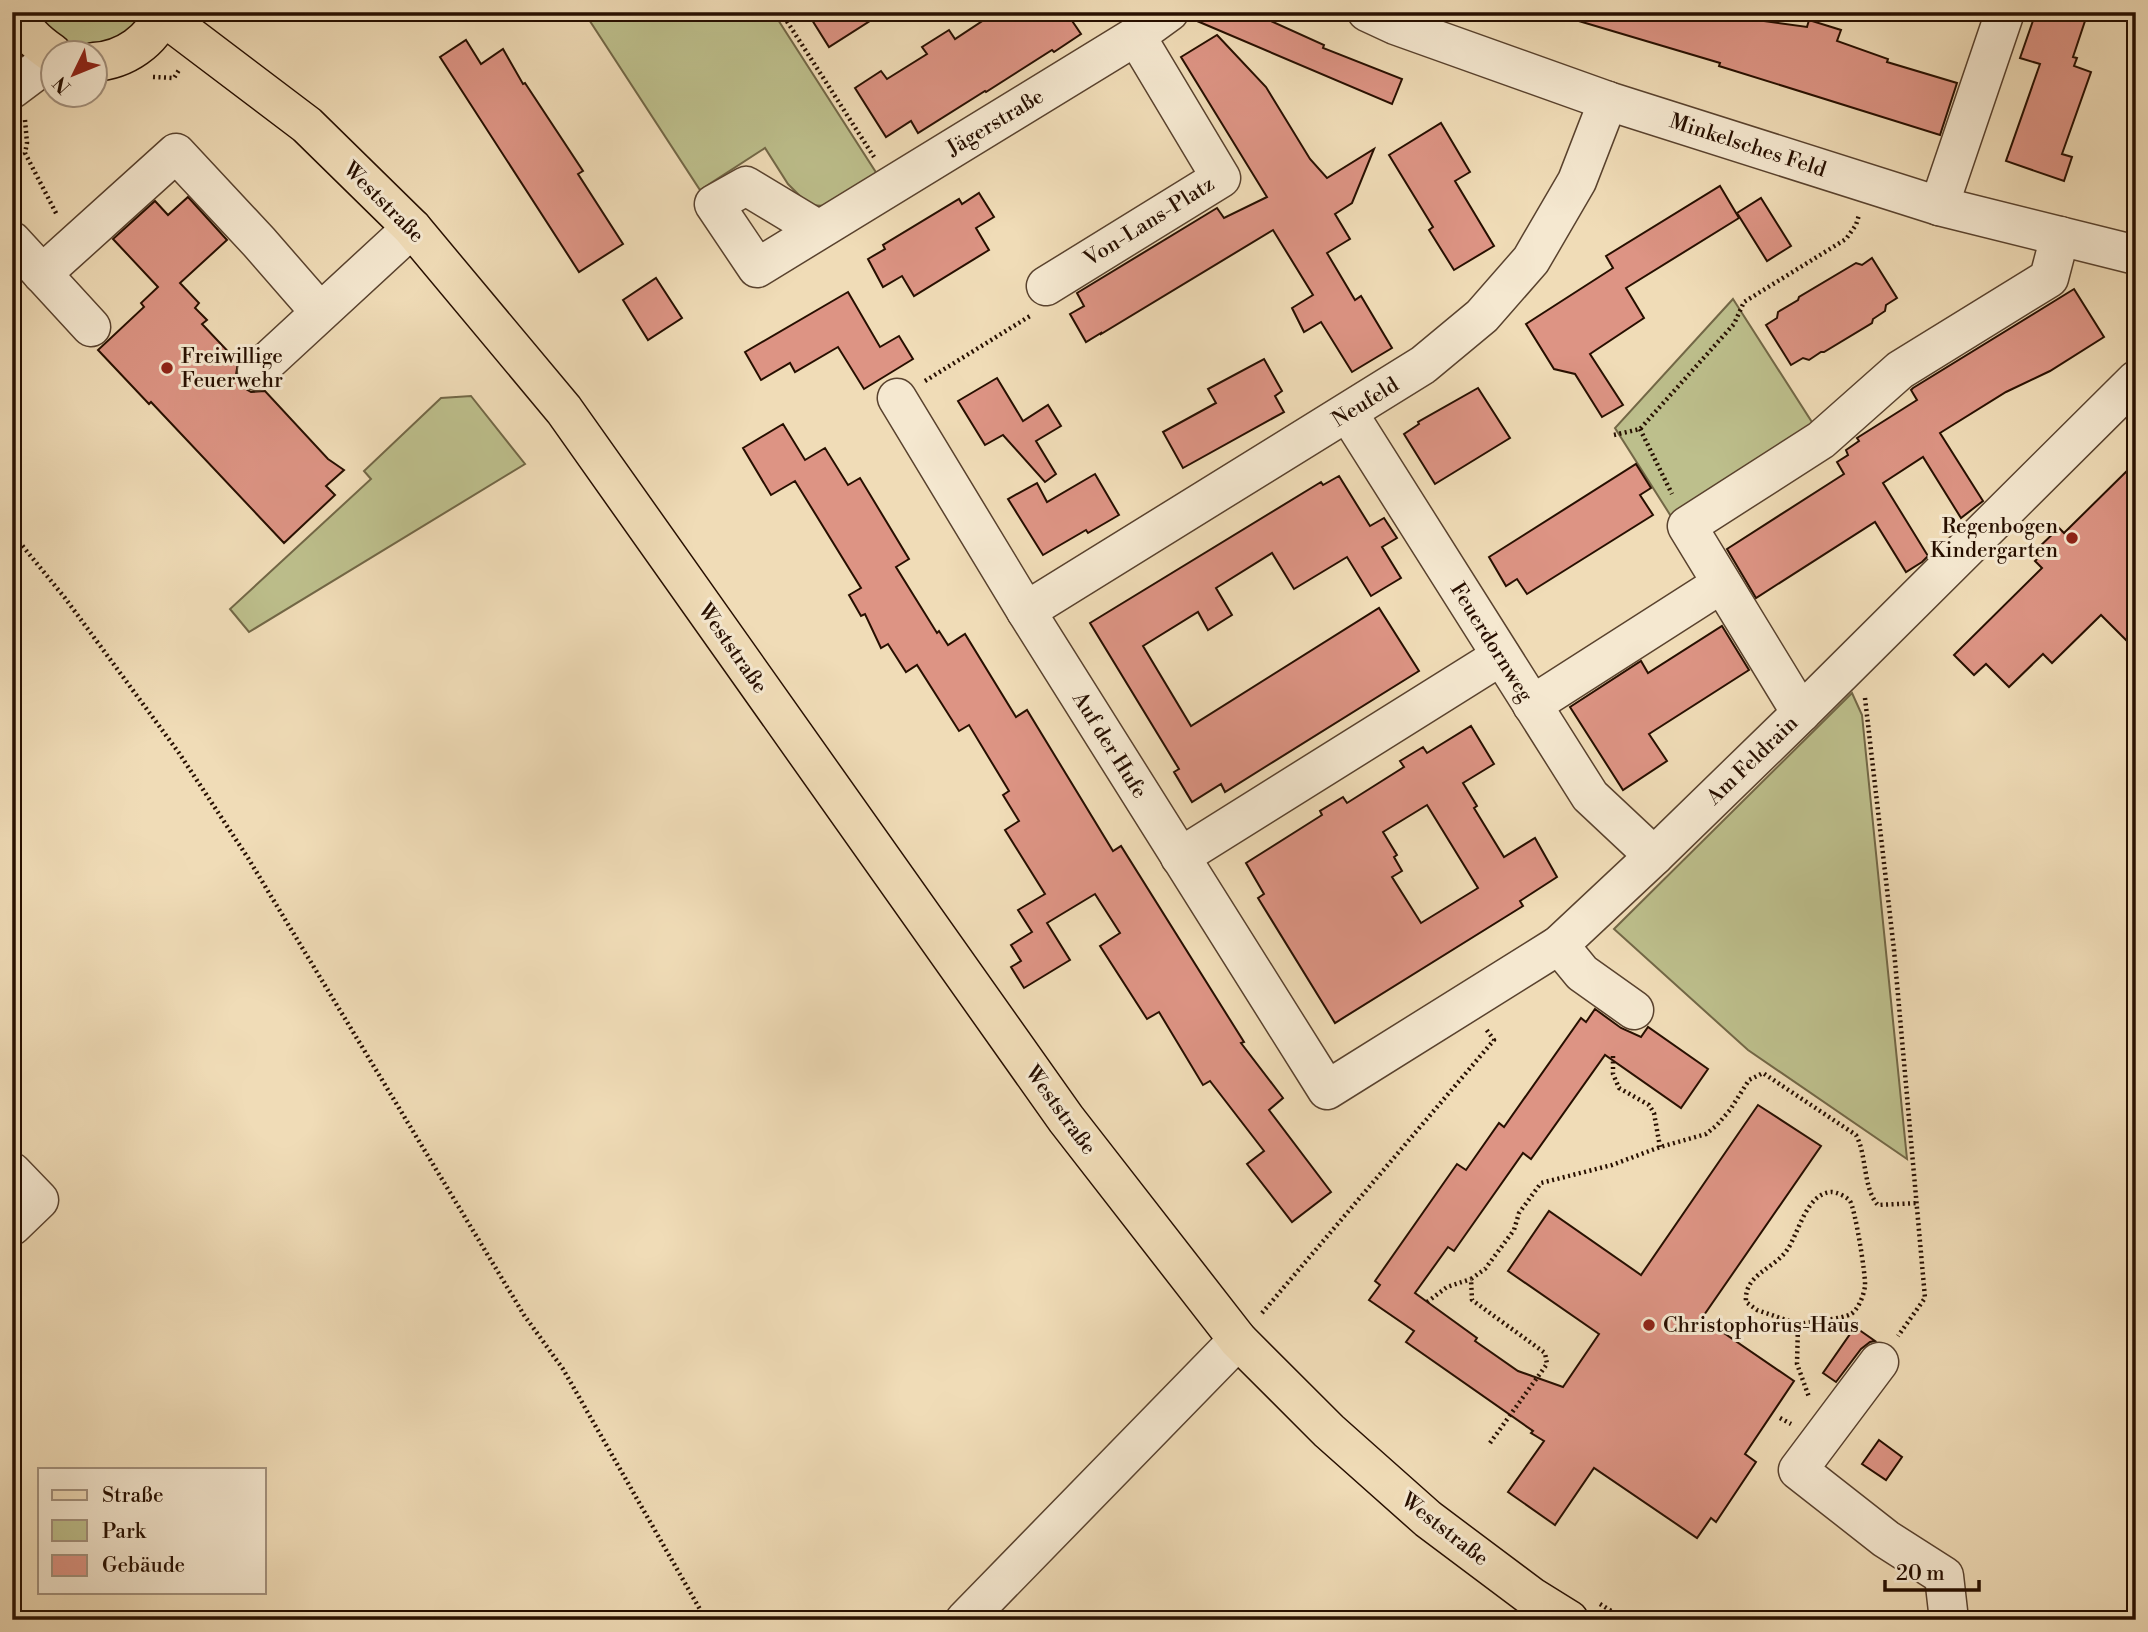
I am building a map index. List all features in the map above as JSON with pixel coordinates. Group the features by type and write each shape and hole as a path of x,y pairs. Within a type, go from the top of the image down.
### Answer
{"main road":[{"path":"108,60 130,52 149,37 163,14"},
{"name":"Weststraße","path":"163,14 307,125 412,228 564,411 1066,1119 1238,1340 1329,1431 1428,1519 1532,1597 1569,1620"},
{"path":"16,23 38,43"}],"street":[{"name":"Jägerstraße","path":"819,230 1136,36 1169,12"},
{"name":"Minkelsches Feld","path":"1367,12 1395,25 1608,101 1939,206 2136,255"},
{"path":"1939,206 2005,12"},
{"name":"Von-Lans-Platz","path":"1046,286 1222,178 1136,36"},
{"path":"18,99 38,75"},
{"name":"Neufeld","path":"1026,611 1423,365 1482,316 1531,260 1577,181 1608,101"},
{"path":"42,274 176,153 320,312"},
{"path":"257,371 412,228"},
{"path":"1801,713 1687,526 1821,440 1900,370 2049,278 2060,236"},
{"path":"12,241 91,327"},
{"name":"Am Feldrain","path":"1328,1090 1559,945 1847,668 2136,380"},
{"name":"Auf der Hufe","path":"897,398 1026,611 1328,1090"},
{"name":"Feuerdornweg","path":"1348,413 1590,796 1654,856"},
{"path":"1532,705 1721,584"},
{"path":"1180,857 1502,656"},
{"path":"1559,945 1582,973 1634,1010"},
{"path":"12,1172 39,1199 12,1226"},
{"path":"964,1620 1238,1340"},
{"path":"1879,1362 1798,1471 1886,1539 1944,1576 1949,1620"}],"path":[{"path":"781,12 891,184"},
{"path":"18,99 27,143 25,153 51,207 65,227 79,240"},
{"path":"1614,435 1640,429 1734,324 1744,302 1846,239 1856,225 1871,184"},
{"path":"897,398 1046,306 1046,286"},
{"path":"1640,429 1687,526"},
{"path":"12,533 65,598 170,741 248,858 524,1315 563,1369 706,1620"},
{"path":"1847,668 1865,695 1894,950 1925,1298 1879,1362"},
{"path":"1238,1340 1494,1040 1467,1004"},
{"path":"1613,1056 1613,1074 1619,1088 1649,1105 1654,1114 1660,1147"},
{"path":"1427,1302 1447,1287 1471,1279 1485,1269 1514,1230 1518,1213 1541,1183 1612,1165 1706,1134 1730,1110 1749,1080 1763,1073 1856,1135 1862,1145 1872,1199 1878,1205 1918,1203"},
{"path":"1831,1192 1840,1194 1851,1202 1855,1215 1865,1286 1857,1308 1850,1315 1798,1324 1757,1310 1746,1301 1746,1292 1751,1280 1781,1259 1811,1205 1831,1192"},
{"path":"1471,1279 1472,1300 1545,1353 1547,1364 1490,1443"},
{"path":"1798,1324 1797,1364 1812,1404"},
{"path":"1780,1418 1795,1426"}],"green space":[{"path":"31,12 146,12 132,32 108,42 108,38 60,38"},
{"path":"584,12 773,12 877,174 825,206 809,205 788,184 765,148 700,190"},
{"path":"1733,299 1817,430 1674,521 1615,428"},
{"path":"471,396 525,464 249,632 230,609 371,479 364,471 441,398"},
{"path":"1852,693 1862,715 1907,1159 1748,1050 1614,929"}],"building":[{"path":"807,12 884,12 829,47"},
{"path":"996,12 1066,12 1081,34 918,133 911,121 886,137 855,88 881,71 887,79 927,54 922,47 949,30 955,39"},
{"path":"1190,12 1251,12 1324,45 1323,48 1402,79 1392,104 1190,18"},
{"path":"1573,12 1751,12 1749,19 1807,27 1809,20 1841,30 1837,41 1888,59 1887,62 1957,83 1940,135 1719,66 1720,63 1572,19"},
{"path":"2036,12 2088,12 2073,57 2077,58 2074,66 2091,72 2062,154 2072,157 2064,181 2006,161 2040,64 2020,58"},
{"path":"1217,35 1266,87 1310,159 1327,178 1374,149 1352,203 1335,214 1350,239 1327,253 1355,300 1361,296 1392,348 1352,372 1321,322 1304,332 1292,308 1313,295 1273,230 1086,342 1070,314 1084,306 1077,293 1217,208 1224,218 1267,197 1181,57"},
{"path":"466,40 481,64 503,49 523,84 525,83 583,171 578,174 623,244 579,272 440,57"},
{"path":"1441,123 1470,172 1455,181 1494,246 1454,270 1429,230 1433,227 1389,155"},
{"path":"1720,186 1739,218 1626,288 1644,318 1590,354 1623,405 1602,417 1575,374 1554,369 1526,324 1613,268 1606,256"},
{"path":"979,193 994,217 976,228 989,250 914,296 902,276 883,287 868,259 885,249 883,245 959,199 962,204"},
{"path":"188,197 227,240 180,283 199,303 195,308 207,320 202,324 238,362 236,375 241,386 251,392 265,391 328,459 344,470 326,486 335,495 284,543 98,350 144,307 141,303 158,287 113,239 155,201 168,215"},
{"path":"1761,198 1791,246 1767,261 1737,213"},
{"path":"1872,258 1897,298 1886,305 1885,311 1873,319 1872,323 1809,360 1803,358 1791,365 1766,325 1777,318 1778,312 1799,297 1856,263 1862,265"},
{"path":"656,278 682,318 648,340 623,300"},
{"path":"2074,289 2104,337 1940,433 1983,501 1961,518 1923,457 1883,483 1928,556 1922,562 1906,572 1875,522 1756,598 1727,549 1844,474 1837,462 1848,455 1846,450 1859,441 1857,438 1917,400 1911,390 1913,388"},
{"path":"848,292 880,347 899,336 913,359 864,389 838,347 795,372 790,363 761,380 745,352"},
{"path":"1264,359 1282,391 1275,396 1284,412 1183,468 1163,432 1216,403 1208,389"},
{"path":"997,378 1023,421 1048,405 1061,426 1036,441 1056,474 1045,482 1003,435 985,445 958,401"},
{"path":"1478,388 1510,438 1435,484 1404,434 1419,424 1418,422"},
{"path":"783,424 805,460 825,448 848,485 860,478 909,559 896,567 937,633 939,631 948,645 965,634 1016,717 1027,710 1113,851 1121,846 1244,1042 1241,1043 1283,1098 1269,1110 1331,1192 1292,1222 1247,1164 1264,1151 1210,1081 1203,1085 1159,1012 1147,1019 1100,946 1120,933 1095,894 1047,923 1070,960 1024,988 1011,967 1021,961 1011,945 1032,932 1018,910 1045,894 1005,830 1019,821 1003,795 1009,791 969,725 959,731 917,665 906,672 888,644 881,648 865,614 861,616 849,595 861,588 795,481 771,495 743,448"},
{"path":"2136,462 2136,650 2101,615 2052,663 2043,654 2009,687 1986,664 1974,675 1954,655 2042,568 2035,561 2042,555 2037,549 2059,528 2064,533"},
{"path":"1636,464 1651,488 1640,495 1653,515 1527,594 1517,579 1506,586 1489,557"},
{"path":"1095,474 1119,515 1043,555 1008,499 1037,483 1047,502"},
{"path":"1339,476 1370,526 1384,518 1397,538 1382,547 1401,578 1371,596 1347,557 1294,589 1272,553 1216,588 1232,615 1208,630 1198,612 1143,646 1191,726 1379,608 1419,671 1225,792 1221,784 1192,802 1174,772 1179,769 1090,623 1321,482 1323,485"},
{"path":"1722,626 1749,670 1649,734 1667,761 1623,790 1570,707 1641,661 1648,673"},
{"path":"1471,726 1494,764 1463,783 1477,806 1474,808 1504,857 1535,838 1557,877 1520,901 1523,906 1335,1023 1258,898 1264,894 1246,863 1322,815 1320,811 1343,797 1347,803 1404,767 1400,761 1423,747 1427,753","holes":["1427,805 1478,888 1421,923 1392,877 1402,871 1394,857 1397,855 1383,832"]},
{"name":"Christophorus-Haus","path":"1595,1009 1621,1028 1641,1037 1648,1027 1708,1069 1681,1108 1605,1055 1531,1159 1523,1153 1454,1251 1448,1247 1415,1293 1518,1371 1563,1387 1599,1334 1508,1271 1549,1211 1641,1275 1758,1105 1821,1146 1702,1318 1794,1381 1745,1454 1756,1462 1716,1522 1711,1518 1697,1538 1594,1468 1555,1525 1508,1492 1544,1441 1406,1342 1414,1331 1369,1300 1380,1285 1375,1281 1457,1164 1466,1170 1499,1123 1504,1127 1581,1018 1586,1022"},
{"path":"1855,1327 1875,1341 1861,1349 1836,1382 1823,1373"},
{"path":"1879,1440 1902,1457 1886,1480 1862,1464"}],"place":[{"name":"Freiwillige Feuerwehr","path":"167,368"},
{"name":"Regenbogen Kindergarten","path":"2072,538"},
{"name":"Christophorus-Haus","path":"1649,1325"}]}
